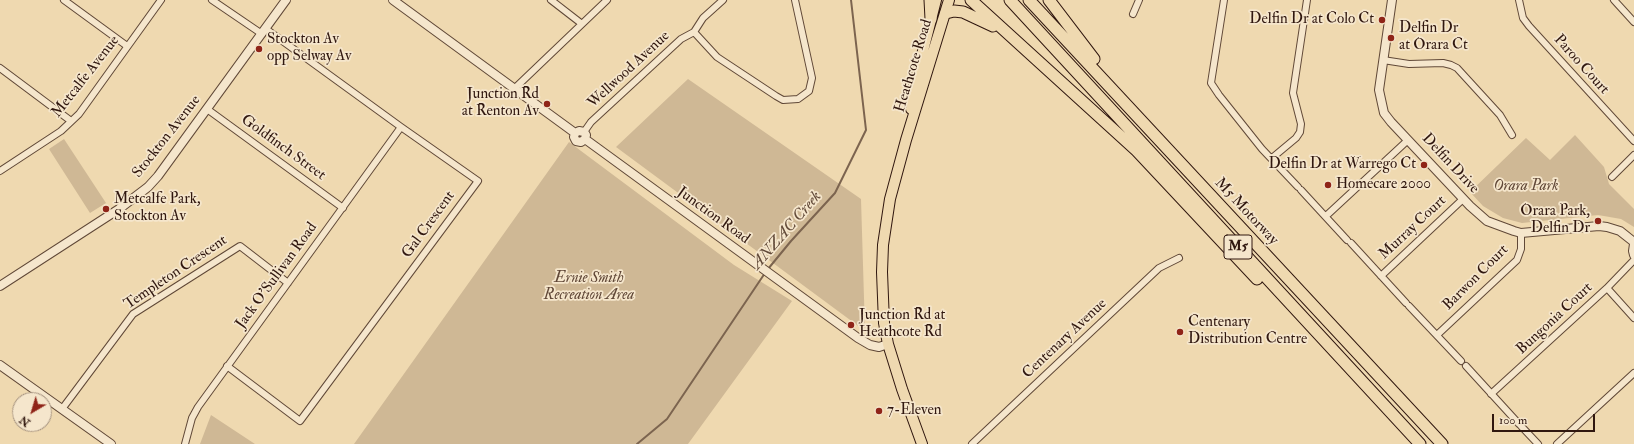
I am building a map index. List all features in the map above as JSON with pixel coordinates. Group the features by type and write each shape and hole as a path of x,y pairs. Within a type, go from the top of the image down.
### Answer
{"highway":[{"path":"930,0 931,19"},
{"path":"971,0 1137,151 1327,352 1372,391"},
{"name":"M5 Motorway","path":"1010,0 1420,444"},
{"name":"M5 Motorway","path":"1029,0 1442,444"},
{"path":"1049,0 1085,49 1180,163"},
{"path":"946,13 954,10 963,12 985,21 1012,38"}],"main road":[{"name":"Heathcote Road","path":"906,140 914,86 936,0"},
{"name":"Heathcote Road","path":"922,444 902,389 888,344 884,323 883,245 890,200 906,140 949,0"}],"street":[{"path":"64,0 127,46"},
{"name":"Metcalfe Avenue","path":"0,171 60,132 79,114 161,0"},
{"name":"Gal Crescent","path":"212,0 264,32 478,181 300,421 227,366"},
{"name":"Stockton Avenue","path":"0,286 137,197 158,176 286,0"},
{"name":"Junction Road","path":"392,0 514,89 581,135 774,278 870,345 878,346 888,344"},
{"path":"551,0 582,24"},
{"path":"514,89 607,0"},
{"name":"Wellwood Avenue","path":"581,135 591,122 681,39 694,32 703,18 723,0"},
{"path":"694,32 717,57 770,92 783,100 798,99 809,90 812,78 795,0"},
{"path":"1133,14 1139,0"},
{"name":"Murray Court","path":"1224,0 1211,83 1262,150 1272,158 1436,335"},
{"path":"1272,158 1296,138 1300,132 1301,124 1293,93 1307,0"},
{"name":"Delfin Drive","path":"1392,0 1379,90 1384,113 1463,199 1487,221 1508,230 1521,233 1607,227 1620,231 1634,243"},
{"name":"Paroo Court","path":"1519,0 1523,18 1634,141"},
{"path":"1614,0 1634,22"},
{"path":"1383,60 1409,64 1451,64 1457,68 1500,115 1512,134"},
{"path":"0,68 71,121"},
{"name":"Goldfinch Street","path":"207,109 343,208"},
{"name":"Jack O'Sullivan Road","path":"185,444 194,412 401,128"},
{"path":"1326,216 1408,140"},
{"path":"1612,177 1634,155"},
{"name":"Murray Court","path":"1381,276 1463,199"},
{"name":"Barwon Court","path":"1436,335 1517,260 1522,249 1521,233"},
{"path":"1634,243 1634,255"},
{"name":"Templeton Crescent","path":"62,409 133,314 240,246 288,283"},
{"name":"Centenary Avenue","path":"972,444 1159,268 1179,258"},
{"name":"Bungonia Court","path":"1491,394 1607,288 1634,260"},
{"path":"1607,288 1634,318"},
{"path":"1436,335 1460,361"},
{"path":"0,365 111,444"},
{"path":"1466,366 1538,444"},
{"path":"1557,444 1634,373"}],"green space":[{"path":"688,79 861,199 865,331 616,147"},
{"name":"Orara Park","path":"1575,135 1604,167 1609,184 1634,209 1634,227 1621,219 1598,215 1522,223 1503,218 1483,206 1470,192 1526,138 1550,160"},
{"path":"64,139 106,203 90,213 49,149"},
{"name":"Ernie Smith Recreation Area","path":"569,142 734,265 792,301 688,444 354,444"},
{"path":"211,415 255,444 200,444"}],"waterway":[{"name":"ANZAC Creek","path":"768,269 791,241 835,193 866,130 851,0"},
{"name":"ANZAC Creek","path":"637,444 667,419 765,273"}],"place":[{"name":"Delfin Dr at Colo Ct","path":"1382,20"},
{"name":"Delfin Dr at Orara Ct","path":"1391,38"},
{"name":"Stockton Av opp Selway Av","path":"259,49"},
{"name":"Junction Rd at Renton Av","path":"547,104"},
{"name":"Delfin Dr at Warrego Ct","path":"1424,165"},
{"name":"Homecare 2000","path":"1328,185"},
{"name":"Metcalfe Park, Stockton Av","path":"106,209"},
{"name":"Orara Park, Delfin Dr","path":"1598,221"},
{"name":"Junction Rd at Heathcote Rd","path":"851,325"},
{"name":"Centenary Distribution Centre","path":"1180,332"},
{"name":"7-Eleven","path":"879,411"}]}
